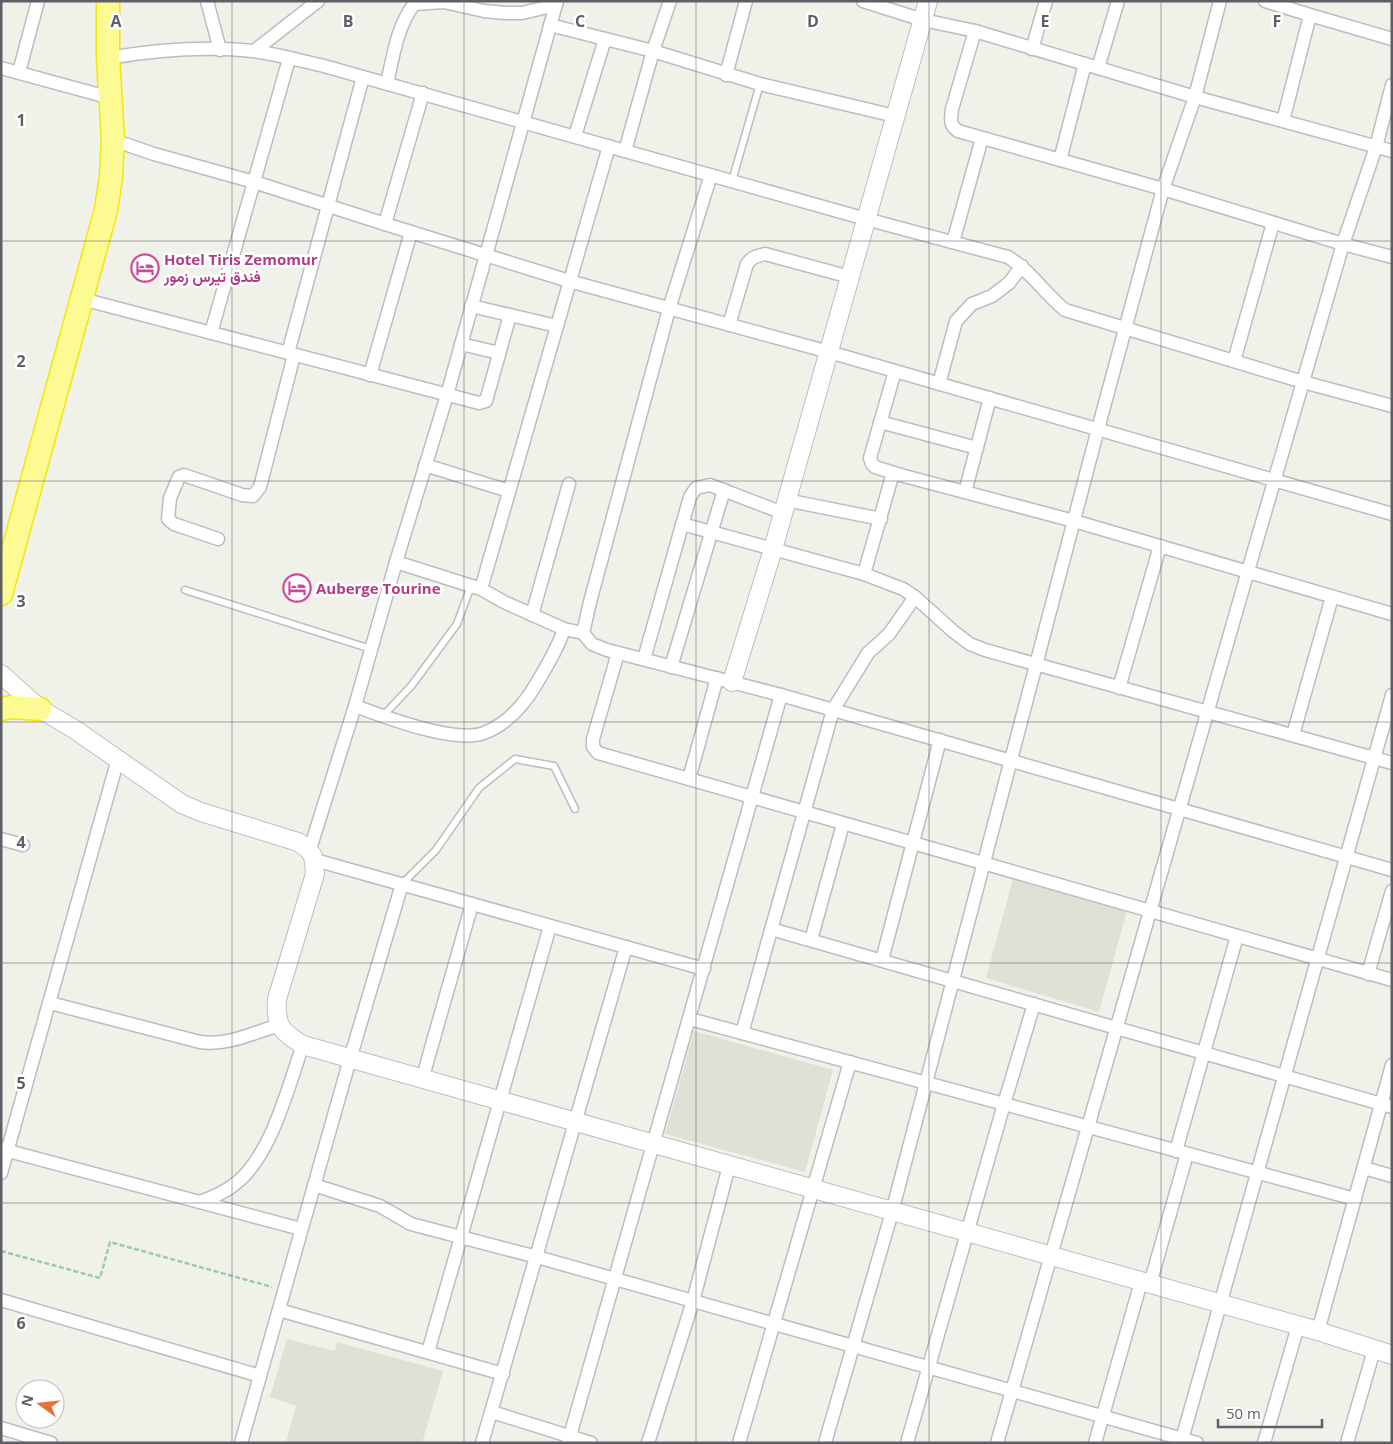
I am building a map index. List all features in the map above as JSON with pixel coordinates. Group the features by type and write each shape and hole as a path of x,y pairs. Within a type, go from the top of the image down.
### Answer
{"highway":[{"path":"1,594 52,401 106,210 111,177 113,140 108,58 108,1"},
{"path":"1,709 12,707 40,709"}],"street":[{"path":"19,72 38,1"},
{"path":"207,1 220,50"},
{"path":"254,51 318,1"},
{"path":"625,151 653,51 670,1"},
{"path":"726,75 746,1"},
{"path":"863,1 923,20 975,31 1195,97 1392,151"},
{"path":"689,779 772,548 928,1"},
{"path":"1032,49 1046,1"},
{"path":"1098,68 1118,1"},
{"path":"825,1443 892,1212 1163,189 1195,97 1220,1"},
{"path":"1265,1 1392,39"},
{"path":"387,84 397,38 406,15 414,4 444,2 484,11 522,13 557,3"},
{"path":"557,3 447,395 396,562 312,854 315,874 277,999 276,1013 279,1025 289,1037 303,1045 350,1059 1298,1326 1392,1355"},
{"path":"1283,120 1310,15"},
{"path":"550,25 653,51 760,84 896,116"},
{"path":"975,31 950,120 952,127 958,131 1163,189 1392,258"},
{"path":"575,136 605,39"},
{"path":"108,58 174,49 254,51 363,77 866,219 1008,257 1022,266 1039,282 1053,301 1065,310 1303,382 1391,402"},
{"path":"211,333 289,58"},
{"path":"1060,160 1085,64"},
{"path":"1,68 111,98"},
{"path":"218,539 174,524 168,519 170,498 179,477 184,475 242,495 253,496 260,487 327,206 363,77"},
{"path":"997,1443 1274,480 1343,244 1376,147 1392,85"},
{"path":"384,224 422,93"},
{"path":"953,242 982,138"},
{"path":"113,140 570,281 828,352 1392,514"},
{"path":"476,588 509,491 608,146"},
{"path":"583,633 669,309 711,175"},
{"path":"1234,361 1273,223"},
{"path":"370,375 411,232"},
{"path":"729,325 747,264 756,256 765,254 850,277"},
{"path":"939,384 956,321 972,304 992,296 1009,283 1022,266"},
{"path":"82,299 479,403 486,401 510,315"},
{"path":"471,306 557,326"},
{"path":"461,344 499,353"},
{"path":"894,371 870,458 875,467 900,475"},
{"path":"965,492 990,398"},
{"path":"880,422 977,448"},
{"path":"425,466 509,491"},
{"path":"864,574 893,473 1074,520 1392,614"},
{"path":"532,615 569,484"},
{"path":"644,660 690,497 696,488 710,485 784,506 881,519"},
{"path":"671,666 724,490"},
{"path":"682,524 864,574 902,589 927,606 938,618 970,644 984,650 1392,763"},
{"path":"1119,688 1160,546"},
{"path":"396,562 476,588 564,630 583,633 592,644 618,653 781,695 1392,870"},
{"path":"742,1033 833,710 868,653 889,634 915,597"},
{"path":"1293,736 1332,597"},
{"path":"355,706 449,735 483,733 498,726 529,697 558,646 564,630"},
{"path":"618,653 593,739 593,747 598,752 752,798 1392,980"},
{"path":"1,674 40,709 74,729 182,804 201,812 298,842 312,854 402,884 704,969"},
{"path":"569,1439 781,695"},
{"path":"1181,1441 1392,695"},
{"path":"882,960 940,740"},
{"path":"1,1173 4,1150 50,1003 118,759"},
{"path":"811,940 843,824"},
{"path":"1,839 23,845"},
{"path":"241,1443 301,1229 402,884"},
{"path":"1368,974 1392,891"},
{"path":"422,1080 472,904"},
{"path":"428,1352 550,926"},
{"path":"771,929 1386,1105"},
{"path":"1095,1443 1145,1283 1182,1152 1204,1053 1237,936"},
{"path":"482,1443 626,947"},
{"path":"50,1003 212,1044 279,1025"},
{"path":"907,1443 1034,1004"},
{"path":"690,1019 1355,1199"},
{"path":"200,1202 218,1195 232,1186 246,1174 261,1155 271,1135 303,1045"},
{"path":"739,1443 850,1062"},
{"path":"1318,1332 1364,1168 1386,1105 1392,1065"},
{"path":"4,1150 301,1229"},
{"path":"648,1443 692,1301 729,1166"},
{"path":"1364,1168 1392,1176"},
{"path":"314,1186 380,1206 411,1224 1012,1390 1181,1441 1197,1443"},
{"path":"1,1300 260,1376"},
{"path":"278,1310 503,1374"},
{"path":"1264,1443 1298,1326"},
{"path":"1347,1443 1374,1350"},
{"path":"492,1412 569,1439 591,1443"},
{"path":"1,1428 50,1443"}],"lane":[{"path":"732,181 760,84"},
{"path":"383,716 412,685 457,624 476,588"},
{"path":"184,590 371,649"},
{"path":"402,884 436,850 479,788 515,759 554,766 575,809"}],"path":[{"path":"1,1251 100,1278 110,1242 284,1291"}],"shaded area":[{"path":"1013,879 1127,910 1099,1012 986,978"},
{"path":"694,1031 833,1070 805,1172 665,1134"},
{"path":"287,1339 335,1351 337,1342 443,1371 422,1443 286,1443 296,1406 270,1397"}],"place":[{"name":"Hotel Tiris Zemomur فندق تيرس زمور","path":"145,268"},
{"name":"Auberge Tourine","path":"297,588"}]}
